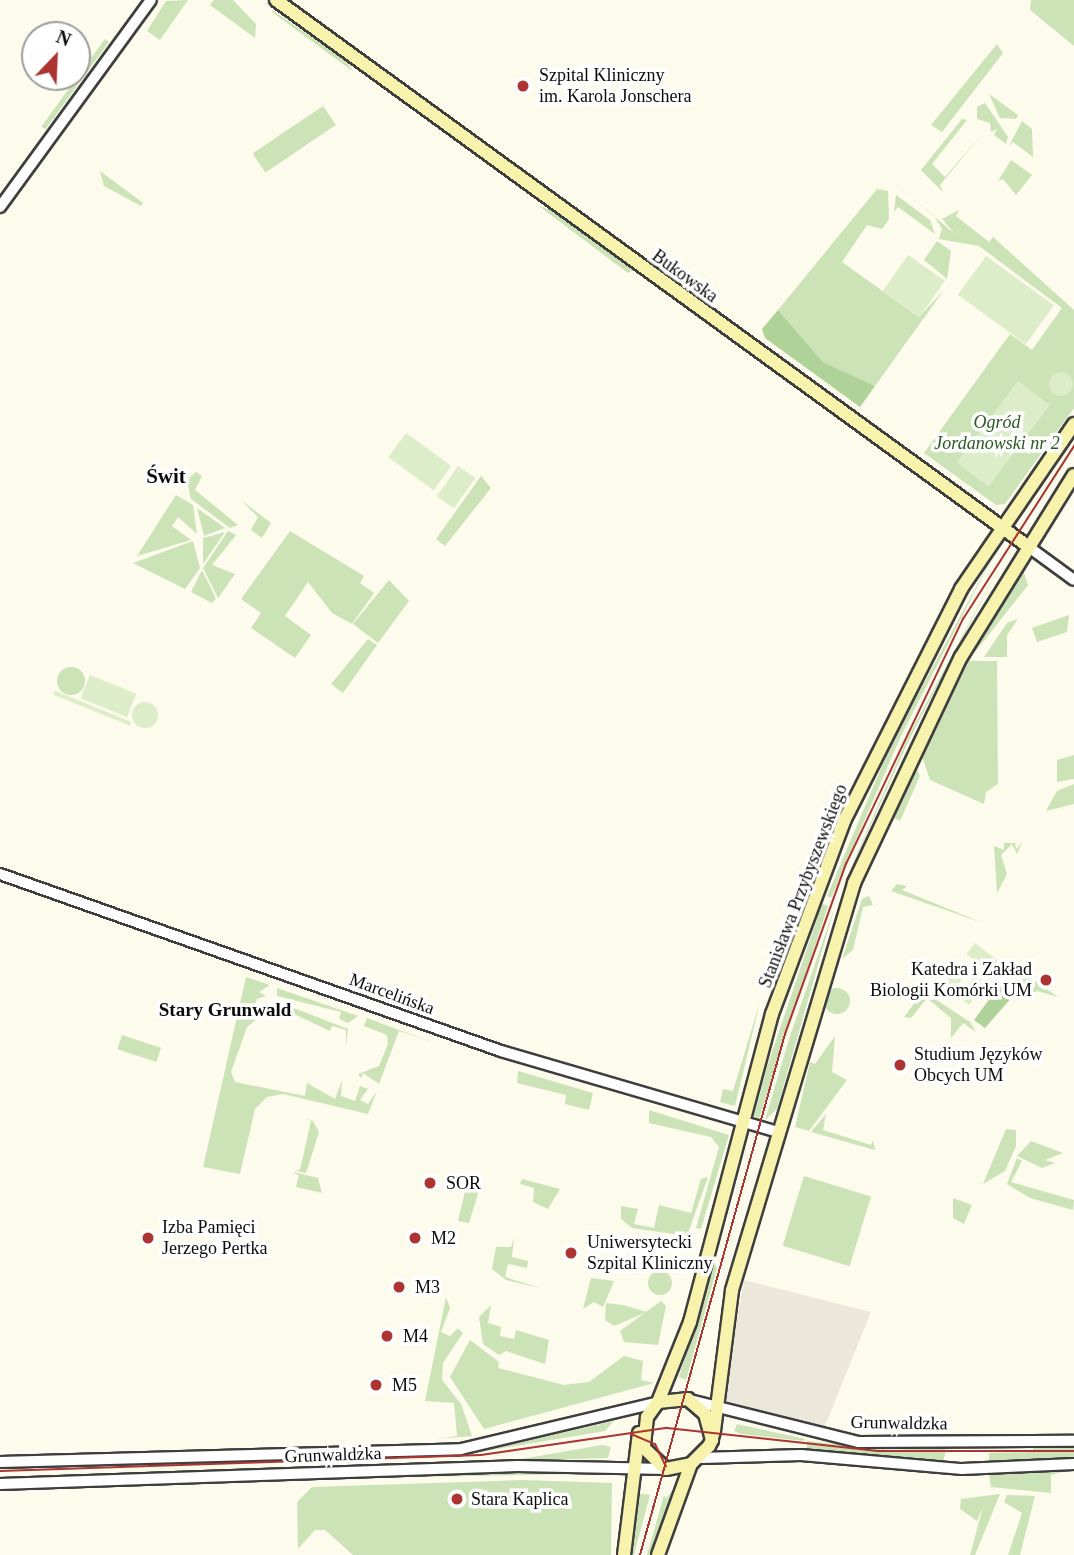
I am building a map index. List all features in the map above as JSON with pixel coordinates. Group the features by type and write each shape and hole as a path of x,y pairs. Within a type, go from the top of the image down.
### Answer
{"main road":[{"name":"Bukowska","path":"276,0 1026,545"},
{"name":"Stanisława Przybyszewskiego","path":"657,1403 690,1322 741,1123 790,961 853,801 920,662 1001,527 1074,424"},
{"path":"658,1555 696,1461 712,1440 732,1290 778,1132 866,855 929,716 1026,545 1074,475"},
{"path":"624,1555 634,1466 647,1417 657,1403 687,1399 705,1415 712,1440"},
{"path":"647,1417 645,1451 666,1469 696,1461"}],"street":[{"path":"0,207 151,0"},
{"name":"Bukowska","path":"1026,545 1074,580"},
{"name":"Marcelińska","path":"0,874 501,1051 778,1132"},
{"name":"Grunwaldzka","path":"687,1399 715,1409 859,1442 1074,1441"},
{"name":"Grunwaldzka","path":"0,1462 461,1449 657,1403"},
{"path":"696,1461 800,1455 962,1469 1074,1464"},
{"path":"97,1461 98,1479"},
{"name":"Grunwaldzka","path":"0,1484 98,1479 634,1466 666,1469"}],"green space":[{"path":"188,0 160,40 147,31 166,1"},
{"path":"214,0 233,0 256,24 255,38 210,5"},
{"path":"288,0 291,0 433,104 420,98"},
{"path":"1031,0 1074,0 1074,46 1030,10"},
{"path":"272,12 344,59 354,72"},
{"path":"105,39 109,42 91,67 91,58"},
{"path":"997,44 1003,53 942,132 931,125"},
{"path":"67,91 73,91 46,129 41,126"},
{"path":"989,94 1018,115 1016,119 1000,118"},
{"path":"985,103 1008,137 1006,144 994,135 997,129 991,132 990,123 977,119 977,107"},
{"path":"323,106 336,125 265,173 253,154"},
{"path":"962,119 967,120 932,164 945,177 983,133 940,185 943,192 921,170"},
{"path":"1022,121 1032,129 1033,157 1013,142 1009,146"},
{"path":"1011,160 1032,175 1016,195 1003,179 998,181"},
{"path":"100,171 143,203 141,206 104,186"},
{"path":"877,189 888,191 889,219 882,229 867,225 842,262 919,317 944,290 875,386 823,362 778,310"},
{"path":"896,195 930,220 935,234 898,207 894,212"},
{"path":"539,206 551,210 633,270 628,273"},
{"name":"Ogród Jordanowski nr 2","path":"959,210 956,216 989,242 993,237 1074,310 1074,408 1005,504 996,505 924,453 1010,334 1032,350 1062,308 979,246 939,239 942,229 935,217 955,234 942,219"},
{"path":"937,241 951,251 947,279 924,260"},
{"path":"908,255 945,281 920,317 883,291"},
{"path":"986,256 1054,305 1026,344 958,295"},
{"path":"778,310 823,362 875,386 860,407 765,338 762,329"},
{"path":"1061,372 1069,376 1073,384 1069,392 1061,396 1053,392 1049,384 1053,376"},
{"path":"1018,381 1050,405 989,487 957,462"},
{"path":"406,433 451,466 434,490 388,457"},
{"path":"458,466 475,478 454,508 437,496"},
{"path":"196,472 202,476 195,490 238,525 230,528 191,499 187,480"},
{"path":"481,476 491,488 445,546 436,539"},
{"path":"176,495 193,505 197,534 178,517 172,526 191,540 137,556"},
{"path":"241,500 271,523 262,538 251,530 258,517"},
{"path":"197,508 225,528 204,536"},
{"path":"228,531 236,535 212,565 235,574 218,598 203,568"},
{"path":"290,531 364,576 360,583 374,593 352,624 332,613 308,582 285,616 311,635 295,658 251,628 261,613 241,599"},
{"path":"225,532 203,564 203,538"},
{"path":"193,541 200,568 185,589 133,563"},
{"path":"994,554 900,738 831,898 827,896 893,740"},
{"path":"1003,560 908,742 837,900 906,741"},
{"path":"202,570 216,599 212,603 191,592"},
{"path":"1023,570 1028,585 971,657 992,620"},
{"path":"389,580 409,601 378,643 353,624"},
{"path":"1069,615 1067,632 1037,642 1032,628"},
{"path":"1018,619 1007,635 1007,657 984,657 1007,623"},
{"path":"368,639 377,645 343,693 331,684"},
{"path":"969,661 997,661 998,784 986,792 984,804 930,780 921,753"},
{"path":"71,667 81,671 85,681 81,691 71,695 61,691 57,681 61,671"},
{"path":"90,675 136,694 127,717 81,698"},
{"path":"55,691 131,722 130,725 54,695"},
{"path":"145,702 154,706 158,715 154,724 145,728 136,724 132,715 136,706"},
{"path":"1074,755 1074,779 1057,782 1057,760"},
{"path":"915,766 920,776 900,821 892,817"},
{"path":"1074,784 1074,804 1046,811 1057,791"},
{"path":"1004,843 1015,843 1016,849 1022,843 1017,854 1012,844 1001,855 1007,874 997,893 994,846 1004,850"},
{"path":"897,884 907,886 902,890 983,923 891,891"},
{"path":"869,896 873,905 863,907 853,950 842,959 862,899"},
{"path":"822,904 828,906 759,1119 754,1116 767,1067"},
{"path":"834,909 777,1109 765,1120 789,1039"},
{"path":"975,943 998,961 989,972 966,954"},
{"path":"957,962 968,969 953,993 942,987"},
{"path":"976,974 986,981 969,1005 959,998"},
{"path":"1026,975 1058,997 1037,991 1022,1000 1013,993"},
{"path":"246,977 270,985 259,992 266,996 257,999 251,1016 257,1019 247,1027 231,1072 235,1082 305,1096 307,1083 335,1099 342,1080 341,1096 355,1101 360,1086 368,1089 360,1100 368,1104 377,1091 368,1114 283,1094 267,1097 255,1109 240,1174 203,1167"},
{"path":"999,986 1013,996 985,1028 974,1020"},
{"path":"277,988 358,1016 348,1023 339,1019 341,1012 277,996"},
{"path":"837,988 846,992 850,1001 846,1010 837,1014 828,1010 824,1001 828,992"},
{"path":"921,994 929,995 970,1022 976,1032 963,1023 951,1038 951,1018 927,998 911,1018 904,1017"},
{"path":"273,1000 348,1029 346,1046 346,1030 332,1026 330,1031 277,1006 269,1020"},
{"path":"760,1002 735,1106 720,1102 723,1089 733,1091"},
{"path":"367,1018 435,1043 399,1031 379,1084 363,1073 361,1078 358,1074 379,1066 388,1044 387,1035 364,1026"},
{"path":"122,1035 161,1048 156,1062 117,1049"},
{"path":"835,1036 832,1072 847,1080 809,1131 795,1127 810,1062 815,1064"},
{"path":"518,1071 593,1093 589,1110 565,1104 566,1095 517,1083"},
{"path":"649,1110 729,1135 701,1229 696,1228 719,1147 711,1137 649,1123"},
{"path":"826,1114 823,1130 871,1145 873,1140 875,1150 811,1132"},
{"path":"306,1119 313,1121 319,1132 306,1173 294,1170 300,1170 311,1121"},
{"path":"1006,1129 1016,1130 1016,1146 1005,1171 983,1184"},
{"path":"1031,1141 1063,1153 1045,1160 1055,1163 1042,1168 1017,1156"},
{"path":"1017,1158 1022,1161 1011,1182 1074,1200 1073,1210 1030,1198 1007,1184"},
{"path":"294,1173 318,1178 322,1193 296,1187 299,1175"},
{"path":"804,1176 871,1196 850,1266 783,1246"},
{"path":"708,1177 687,1236 632,1228 621,1219 621,1206 638,1209 634,1224 654,1228 659,1205 691,1213 701,1179"},
{"path":"522,1179 560,1189 548,1209 533,1202 534,1188 520,1184"},
{"path":"466,1187 480,1187 469,1223 458,1221"},
{"path":"953,1198 972,1205 964,1224 953,1218"},
{"path":"514,1237 512,1257 528,1261 527,1268 508,1264 505,1277 540,1288 506,1280 492,1269 496,1247 511,1247"},
{"path":"714,1263 717,1268 686,1380 679,1377"},
{"path":"660,1271 671,1278 672,1283 665,1294 660,1295 649,1288 648,1283 655,1272"},
{"path":"591,1278 614,1281 603,1307 594,1302 583,1309"},
{"path":"446,1297 450,1308 441,1332 450,1336 458,1328 463,1333 443,1363 442,1380 461,1404 472,1436 436,1439 457,1436 454,1403 425,1401"},
{"path":"661,1301 666,1306 658,1345 624,1342 620,1331"},
{"path":"606,1303 647,1312 614,1326 605,1320"},
{"path":"491,1305 488,1323 501,1327 500,1336 514,1339 516,1330 549,1340 545,1364 506,1351 499,1355 483,1344 479,1317"},
{"path":"470,1340 499,1362 498,1368 564,1385 589,1382 624,1356 643,1361 641,1380 654,1383 484,1429 450,1377"},
{"path":"614,1421 605,1431 479,1452 518,1443"},
{"path":"737,1424 805,1439 741,1434 734,1431"},
{"path":"807,1441 892,1450 947,1447 943,1462 807,1450"},
{"path":"602,1445 611,1447 608,1458 510,1461"},
{"path":"1033,1446 1074,1446 1074,1457 989,1463 989,1453 1033,1452"},
{"path":"1074,1469 1051,1475 1051,1493 991,1487 989,1474"},
{"path":"524,1470 573,1474 297,1479 300,1478"},
{"path":"523,1480 612,1483 611,1555 353,1555 325,1530 315,1530 298,1549 297,1502 312,1487"},
{"path":"675,1487 653,1555 647,1555 664,1495 666,1499"},
{"path":"636,1493 650,1495 634,1555 628,1555"},
{"path":"1000,1494 975,1555 970,1555 983,1507 977,1521 960,1509 961,1499"},
{"path":"1007,1495 1035,1496 1020,1555 1008,1555 1022,1513 1004,1502"}],"shaded area":[{"path":"744,1280 871,1312 825,1426 726,1405 723,1398"}],"tram line":[{"path":"640,1555 785,1034 846,864 963,619 1074,446"},
{"path":"0,1471 481,1455 667,1428 878,1451 1074,1451"},
{"path":"631,1434 655,1444 666,1467"}],"place":[{"name":"Szpital Kliniczny im. Karola Jonschera","path":"523,86"},
{"name":"Katedra i Zakład Biologii Komórki UM","path":"1046,980"},
{"name":"Studium Języków Obcych UM","path":"900,1065"},
{"name":"SOR","path":"430,1183"},
{"name":"Izba Pamięci Jerzego Pertka","path":"148,1238"},
{"name":"M2","path":"415,1238"},
{"name":"Uniwersytecki Szpital Kliniczny","path":"571,1253"},
{"name":"M3","path":"399,1287"},
{"name":"M4","path":"387,1336"},
{"name":"M5","path":"376,1385"},
{"name":"Stara Kaplica","path":"457,1499"}],"district":[{"name":"Świt","path":"166,476"},
{"name":"Stary Grunwald","path":"225,1010"}]}
